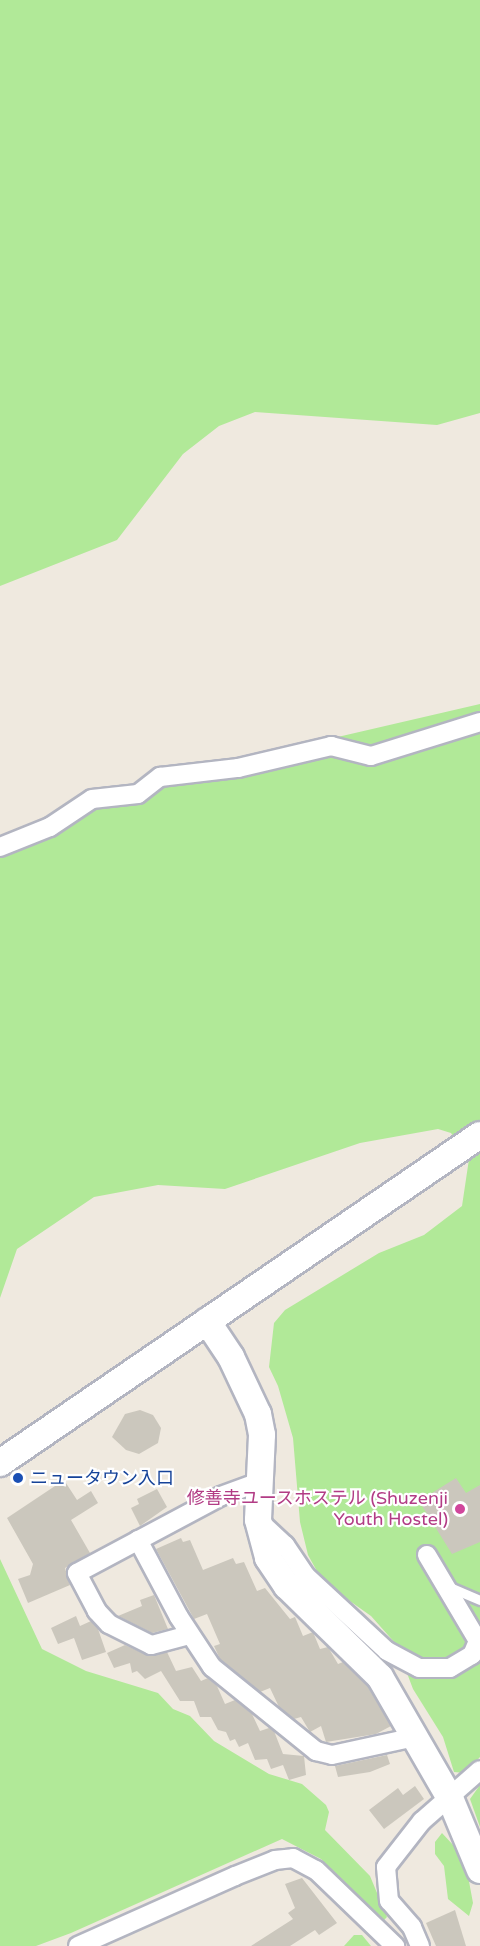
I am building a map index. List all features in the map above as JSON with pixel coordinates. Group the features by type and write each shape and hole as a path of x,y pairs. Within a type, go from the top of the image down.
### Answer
{"street":[{"path":"0,847 50,827 92,799 138,794 160,777 238,768 331,746 371,756 480,722"},
{"path":"0,1463 480,1135"},
{"path":"207,1321 231,1357 258,1414 262,1435 258,1520 268,1558 287,1586 380,1677 450,1798 467,1833 480,1870"},
{"path":"189,1635 160,1644 143,1641 103,1619 85,1592 77,1574 220,1496 259,1482"},
{"path":"258,1520 285,1545 306,1576 407,1664 427,1669 450,1668 478,1648 478,1641 427,1556"},
{"path":"138,1540 189,1635 229,1683 316,1751 332,1755 415,1737"},
{"path":"420,1946 412,1927 389,1901 386,1867 402,1843 480,1770"},
{"path":"78,1946 235,1876 275,1860 292,1858 316,1870 395,1946"}],"lane":[{"path":"446,1586 480,1600"}],"green space":[{"path":"0,0 480,0 480,413 437,425 255,412 219,426 183,454 117,540 0,586"},
{"path":"480,704 480,1757 465,1773 454,1772 443,1737 413,1689 396,1644 371,1616 323,1582 308,1555 300,1522 293,1438 278,1386 269,1367 274,1323 285,1310 379,1253 424,1235 462,1206 469,1159 451,1133 438,1129 360,1143 225,1189 158,1185 94,1197 17,1249 0,1298 0,838 92,806 329,739"},
{"path":"0,1559 42,1649 86,1671 158,1693 173,1709 190,1716 214,1741 269,1774 302,1784 326,1805 329,1812 325,1830 370,1876 387,1917 384,1920 321,1859 282,1839 71,1933 36,1946 0,1946"},
{"path":"480,1785 480,1827 470,1799"},
{"path":"442,1833 454,1846 468,1876 473,1903 469,1916 448,1899 444,1866 435,1854 435,1842"},
{"path":"354,1935 362,1935 371,1946 344,1946"}],"building":[{"path":"140,1410 153,1415 161,1428 158,1443 139,1454 126,1450 112,1437 125,1414"},
{"path":"456,1478 466,1493 480,1485 480,1542 452,1554 419,1501"},
{"path":"64,1480 77,1500 91,1491 98,1503 71,1520 90,1553 65,1568 70,1585 28,1603 18,1579 30,1575 33,1564 7,1518"},
{"path":"157,1489 167,1507 140,1526 131,1508 139,1504 137,1499"},
{"path":"181,1538 183,1542 190,1540 203,1570 233,1558 236,1564 244,1562 257,1591 265,1588 290,1619 295,1617 303,1636 313,1632 320,1649 328,1647 338,1664 343,1662 367,1685 391,1726 376,1734 326,1742 321,1726 310,1732 301,1717 294,1719 279,1707 270,1688 260,1692 220,1659 214,1646 220,1644 207,1614 194,1619 156,1549"},
{"path":"154,1595 168,1629 152,1633 118,1616 142,1606 140,1600"},
{"path":"76,1616 80,1626 91,1621 98,1629 106,1652 82,1660 74,1638 58,1644 51,1628"},
{"path":"125,1645 147,1655 167,1652 176,1671 192,1667 201,1681 208,1678 217,1686 225,1704 235,1700 252,1714 260,1731 269,1728 274,1731 283,1754 304,1756 306,1775 289,1780 283,1765 271,1769 267,1759 255,1760 248,1743 239,1747 235,1739 230,1741 226,1732 218,1730 211,1717 200,1717 194,1701 180,1701 161,1671 145,1679 137,1671 132,1673 130,1663 114,1668 107,1653"},
{"path":"387,1755 390,1764 370,1772 338,1777 335,1766"},
{"path":"415,1786 424,1799 384,1829 369,1810 398,1788 403,1795"},
{"path":"302,1878 337,1923 319,1935 315,1930 290,1946 251,1946 293,1919 288,1913 295,1908 285,1884"},
{"path":"455,1910 466,1946 436,1946 426,1923"}],"place":[{"name":"ニュータウン入口","path":"18,1478"},
{"name":"修善寺ユースホステル (Shuzenji Youth Hostel)","path":"460,1509"}]}
